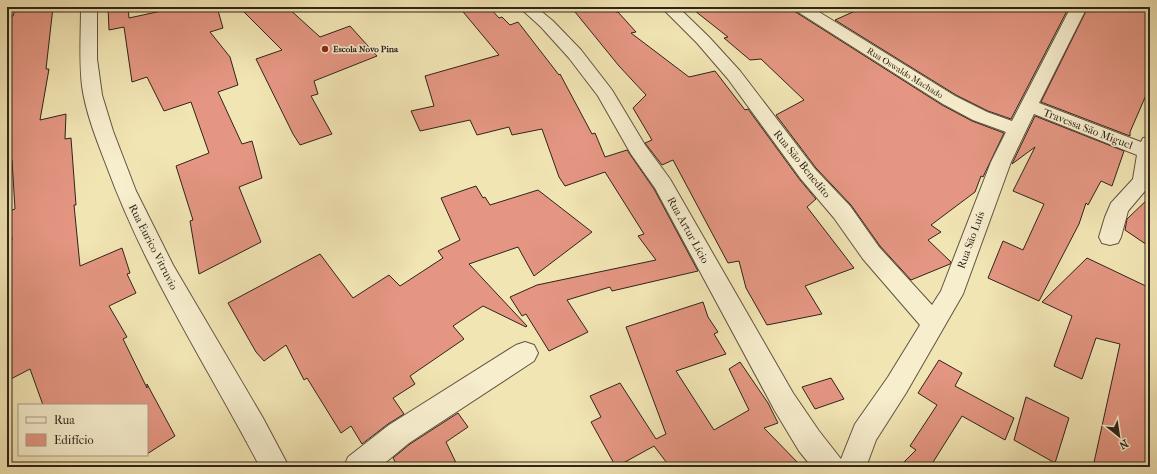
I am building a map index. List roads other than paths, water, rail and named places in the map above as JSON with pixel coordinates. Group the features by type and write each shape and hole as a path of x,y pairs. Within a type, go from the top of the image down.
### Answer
{"street":[{"name":"Rua Eurico Vitruvio","path":"90,7 90,77 98,116 123,186 177,294 275,467"},
{"name":"Rua Artur Lício","path":"527,7 547,24 575,54 606,94 638,149 662,184 784,402 808,441 830,467"},
{"name":"Rua São Benedito","path":"669,7 703,40 734,76 808,174 842,212 871,253 933,323"},
{"name":"Rua Oswaldo Machado","path":"800,7 948,100 980,116 1016,129"},
{"name":"Rua São Luís","path":"852,467 866,433 897,385 951,294 982,208 1016,129 1079,7"},
{"name":"Travessa São Miguel","path":"1029,106 1148,147"},
{"path":"1110,237 1116,215 1121,205 1138,187 1142,180 1146,168 1148,147"},
{"path":"358,467 399,434 525,353"}],"place":[{"name":"Escola Novo Pina","path":"325,49"}]}
